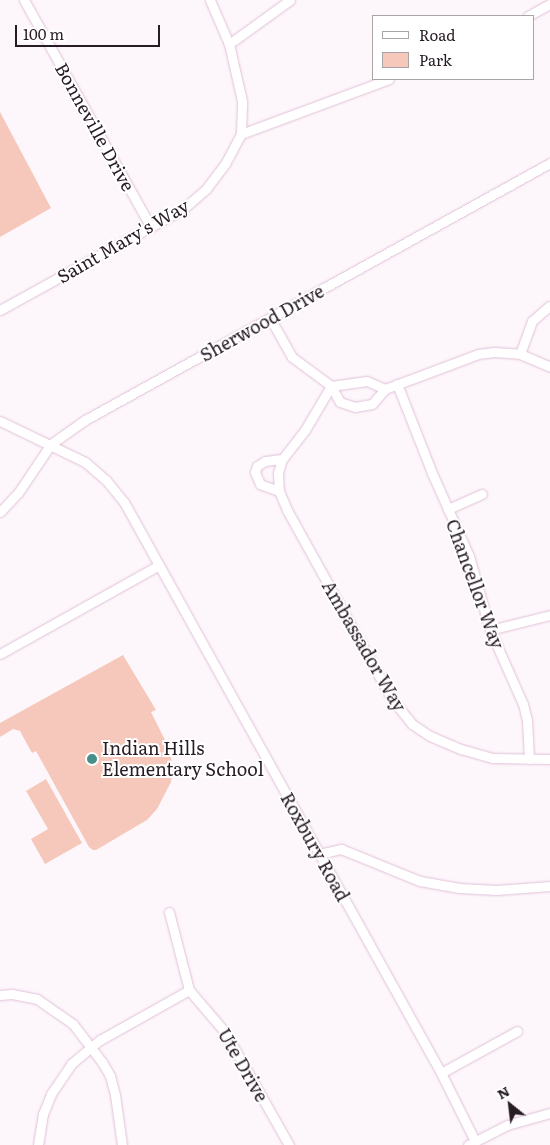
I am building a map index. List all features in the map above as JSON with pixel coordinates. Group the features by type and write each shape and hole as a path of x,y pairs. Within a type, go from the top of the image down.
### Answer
{"street":[{"name":"Bonneville Drive","path":"24,0 151,227"},
{"path":"210,0 229,44 241,94 242,134 386,80"},
{"path":"229,44 290,0"},
{"path":"530,15 550,4"},
{"name":"Saint Mary's Way","path":"0,310 183,209 206,189 234,151 242,134"},
{"name":"Sherwood Drive","path":"0,512 18,493 51,444 85,420 550,163"},
{"path":"520,354 532,321 549,306"},
{"path":"270,318 292,357 331,386 340,402 355,407 372,404 385,389 478,354 502,352 520,354 550,367"},
{"path":"331,386 367,381 385,389"},
{"name":"Chancellor Way","path":"397,384 469,556 490,630 525,712 529,759"},
{"name":"Ambassador Way","path":"331,386 310,423 282,459 278,474 279,491 286,510 391,698 404,716 426,733 472,753 493,758 550,759"},
{"name":"Roxbury Road","path":"0,421 85,462 113,487 159,565 441,1073 472,1143"},
{"path":"279,491 260,484 255,472 257,466 265,461 282,459"},
{"path":"448,509 482,494"},
{"path":"0,654 159,565"},
{"path":"490,630 550,615"},
{"path":"319,854 340,849 413,879 459,888 497,890 550,886"},
{"path":"38,1145 44,1114 51,1094 63,1073 90,1047 189,990 169,912"},
{"name":"Ute Drive","path":"189,990 225,1032 289,1145"},
{"path":"0,994 21,995 43,1002 73,1024 102,1062 112,1085 122,1145"},
{"path":"441,1073 517,1031"},
{"path":"472,1143 507,1125 550,1113"}],"green space":[{"path":"0,112 51,208 0,237"},
{"name":"Indian Hills Elementary School","path":"123,655 156,710 151,712 169,748 173,767 171,782 157,809 147,820 93,850 89,847 36,751 32,753 20,731 13,729 0,737 0,723"},
{"path":"46,779 82,843 45,864 31,839 48,829 26,791"}],"place":[{"name":"Indian Hills Elementary School","path":"92,759"}]}
